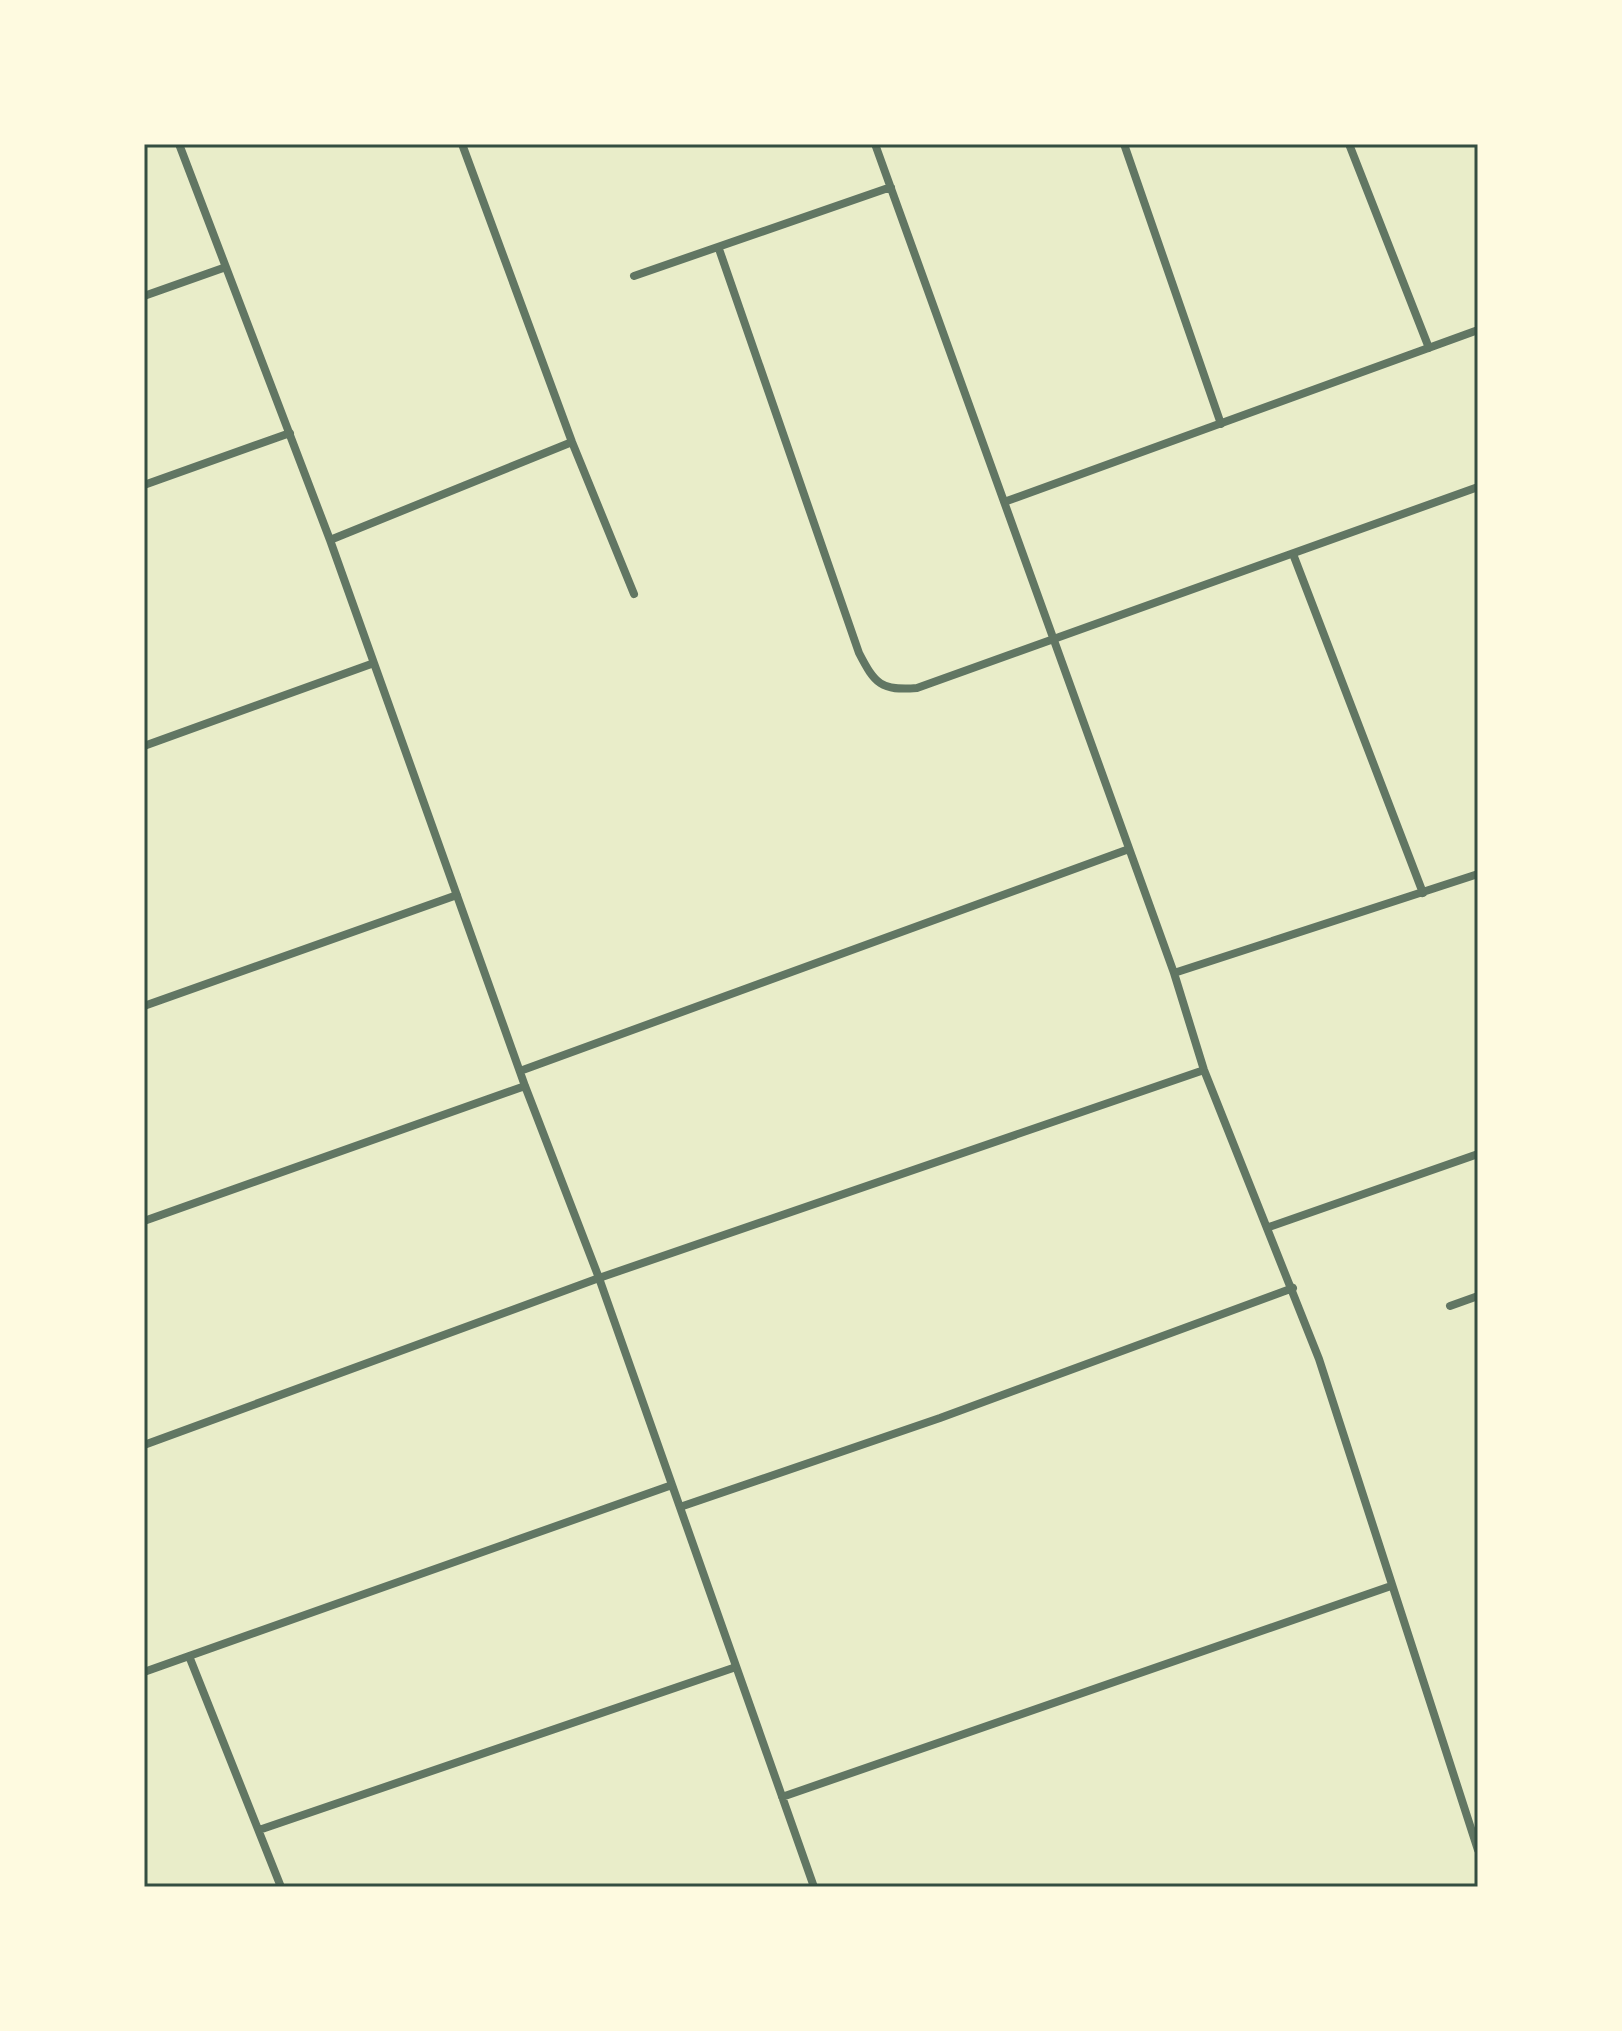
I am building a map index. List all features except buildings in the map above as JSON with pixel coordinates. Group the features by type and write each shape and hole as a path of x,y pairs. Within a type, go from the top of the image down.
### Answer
{"street":[{"path":"179,144 330,540 525,1086 599,1278 814,1887"},
{"path":"462,144 572,442 634,594"},
{"path":"875,144 1174,973 1204,1070 1293,1288 1478,1850"},
{"path":"1124,144 1221,424"},
{"path":"1349,144 1429,348"},
{"path":"634,276 891,187"},
{"path":"719,249 859,653 878,684 895,690 917,688 1478,487"},
{"path":"144,296 226,267"},
{"path":"1004,502 1478,330"},
{"path":"144,485 290,433"},
{"path":"330,540 572,442"},
{"path":"1293,554 1423,893"},
{"path":"144,746 374,663"},
{"path":"520,1071 1129,849"},
{"path":"1174,973 1478,874"},
{"path":"144,1006 457,895"},
{"path":"144,1445 599,1278 1204,1070"},
{"path":"144,1221 525,1086"},
{"path":"1269,1227 1478,1154"},
{"path":"680,1507 940,1418 1293,1288"},
{"path":"1450,1306 1478,1296"},
{"path":"144,1672 672,1485"},
{"path":"782,1797 1391,1586"},
{"path":"189,1656 281,1887"},
{"path":"259,1830 736,1667"}]}
